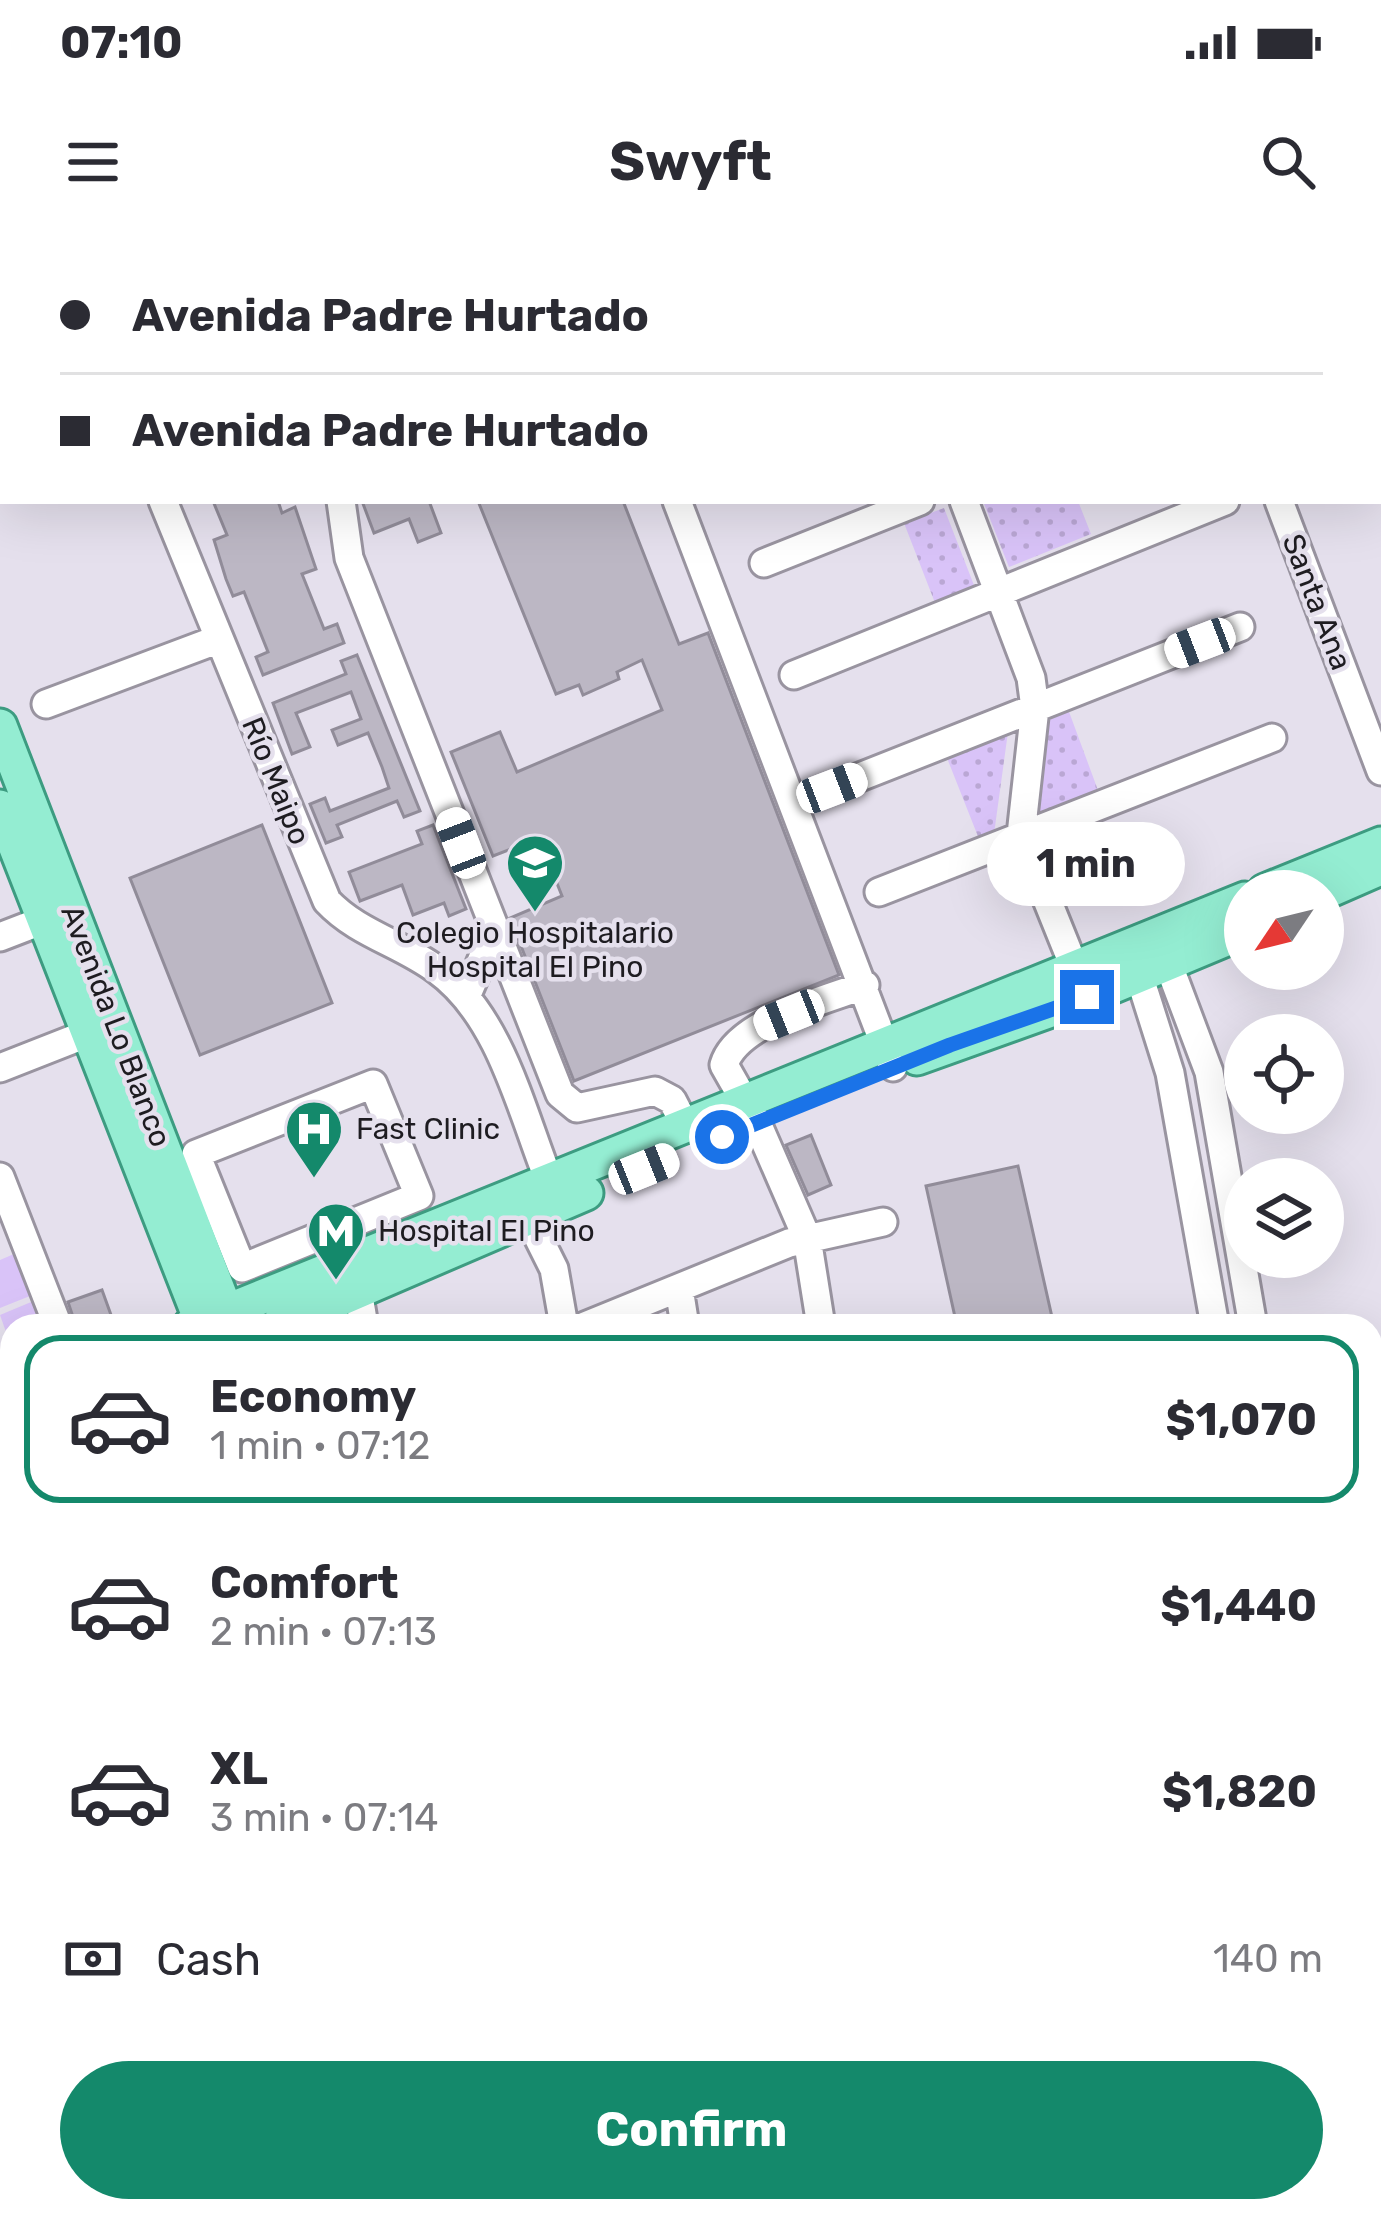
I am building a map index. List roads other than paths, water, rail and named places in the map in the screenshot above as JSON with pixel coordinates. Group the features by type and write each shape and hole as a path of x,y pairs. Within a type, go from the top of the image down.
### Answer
{"main road":[{"name":"Avenida Lo Blanco","path":"0,726 152,1088 209,1314"},
{"name":"Avenida Lo Blanco","path":"0,807 208,1314"},
{"path":"1317,870 1381,844"},
{"path":"1344,884 1381,868"},
{"path":"232,1314 1148,956 1224,911"},
{"path":"890,1056 1075,969 1224,936"},
{"path":"305,1314 686,1127 750,1114"}],"street":[{"name":"Río Maipo","path":"164,504 327,901 346,921 431,965 466,997 488,1029 537,1197 562,1314"},
{"path":"340,504 349,558 567,1104 577,1108 656,1090 672,1100 686,1127"},
{"path":"678,504 890,1056"},
{"path":"764,563 912,504"},
{"path":"965,504 1031,678 1035,708 1021,836 1075,969"},
{"path":"794,675 1218,504"},
{"name":"Santa Ana","path":"1280,504 1381,771"},
{"path":"832,788 1240,628"},
{"path":"46,704 219,639"},
{"path":"879,892 1272,739"},
{"path":"0,937 44,920"},
{"path":"466,997 495,929"},
{"path":"1148,956 1204,1052 1251,1314"},
{"path":"1148,956 1213,1314"},
{"path":"819,1314 807,1238 724,1065 736,1040 865,985"},
{"path":"0,1068 89,1033"},
{"path":"373,1084 419,1196 242,1268 196,1154 373,1084"},
{"path":"1175,1101 1199,1104 1212,1090"},
{"path":"0,1177 11,1237 52,1314"},
{"path":"615,1314 807,1238 884,1222"},
{"path":"679,1288 684,1314"},
{"path":"358,1290 362,1314"}],"place":[{"name":"Colegio Hospitalario Hospital El Pino","path":"535,914"},
{"name":"Fast Clinic","path":"314,1180"},
{"name":"Hospital El Pino","path":"336,1282"}]}
